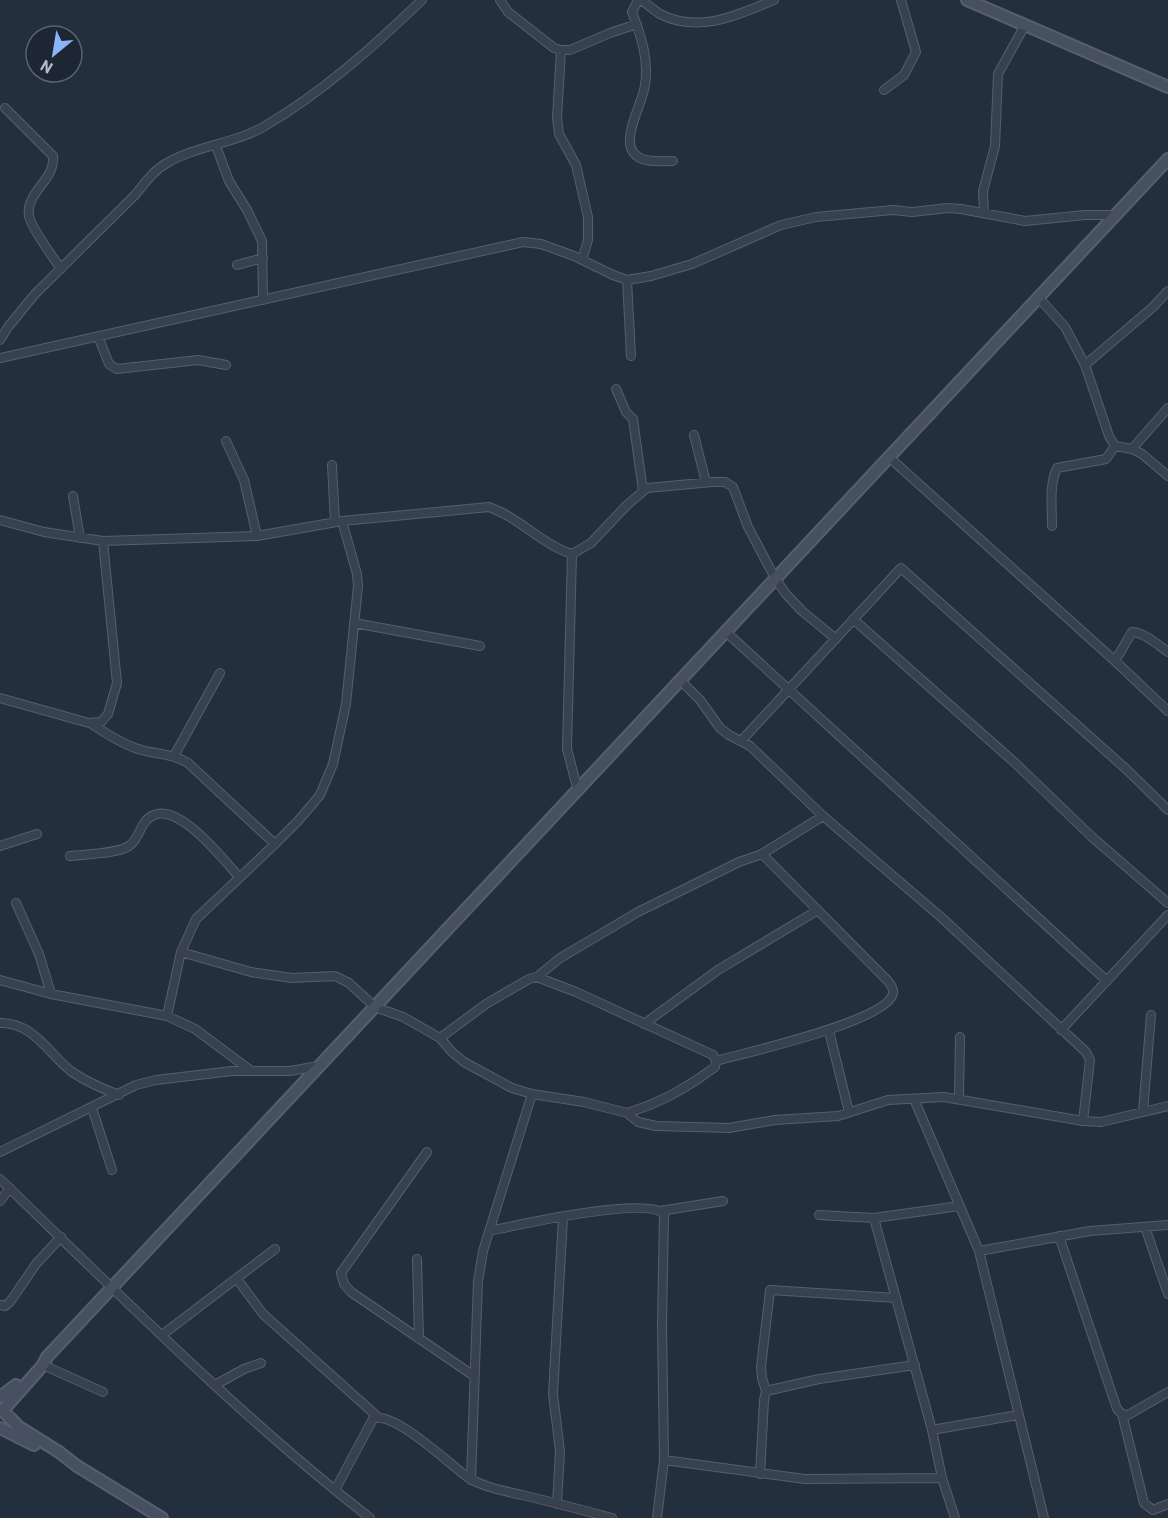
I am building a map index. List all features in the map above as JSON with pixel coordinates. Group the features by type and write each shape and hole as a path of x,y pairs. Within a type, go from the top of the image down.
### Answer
{"main road":[{"path":"967,0 1168,87"},
{"path":"76,1466 66,1463 0,1426 4,1419 3,1408 112,1287 1168,159"},
{"path":"0,1397 15,1386 38,1361 45,1361"},
{"path":"3,1408 19,1427 59,1452 76,1466 162,1518"}],"street":[{"path":"0,340 35,294 165,163 185,154 243,137 292,110 322,88 422,0"},
{"path":"501,0 508,12 554,48 561,50 570,50 637,24"},
{"path":"673,161 653,161 639,157 633,152 631,146 630,140 635,117 646,83 646,58 632,12 640,0 660,14 694,23 714,22 774,0"},
{"path":"884,90 904,75 916,52 901,0"},
{"path":"984,213 983,191 995,146 998,74 1025,25"},
{"path":"561,50 557,118 559,134 576,165 588,217 588,240 582,260"},
{"path":"5,108 53,156 52,171 28,206 29,218 61,269"},
{"path":"216,146 229,181 248,210 262,241 263,300"},
{"path":"0,358 523,242 541,244 627,280 651,276 692,264 782,225 803,219 893,210 912,212 961,209 1025,221 1085,215 1116,215"},
{"path":"237,265 263,258"},
{"path":"627,280 631,356"},
{"path":"1085,364 1153,307 1168,291"},
{"path":"1039,298 1065,327 1085,364 1109,436 1115,446 1132,449 1142,454 1168,476"},
{"path":"98,336 109,364 117,369 198,360 226,365"},
{"path":"616,389 626,412 633,419 643,491"},
{"path":"1132,449 1168,408"},
{"path":"694,435 705,482"},
{"path":"226,441 244,480 257,536"},
{"path":"1052,526 1052,493 1057,468 1106,459 1115,446"},
{"path":"890,458 1168,711"},
{"path":"167,1016 181,952 196,919 298,821 320,795 333,764 346,704 358,586 357,574 339,522 332,465"},
{"path":"0,520 44,532 103,541 257,536 339,522 489,507 504,513 560,550 572,554 591,543 627,505 647,488 725,482 733,487 748,527 775,579 802,611 837,639"},
{"path":"73,496 80,538"},
{"path":"89,723 101,722 108,714 117,683 103,541"},
{"path":"572,554 567,749 578,791"},
{"path":"741,741 901,568 1126,769 1168,810"},
{"path":"854,619 1014,762 1092,837 1168,903"},
{"path":"354,623 480,646"},
{"path":"1115,661 1132,632 1135,631 1168,652"},
{"path":"726,632 1107,981"},
{"path":"174,756 220,673"},
{"path":"681,681 700,700 720,728 750,746 823,816 942,918 1086,1052 1090,1060 1083,1121"},
{"path":"0,698 89,723 135,748 174,756 188,763 275,844"},
{"path":"70,856 130,846 143,822 154,815 166,812 176,816 202,837 239,877"},
{"path":"440,1038 486,1004 529,979 537,977 560,958 638,912 739,862 762,854 823,816"},
{"path":"0,846 37,834"},
{"path":"716,1061 829,1031 887,1003 893,994 893,988 888,981 762,854"},
{"path":"16,903 39,954 51,994"},
{"path":"644,1024 718,970 818,910"},
{"path":"1061,1030 1168,915"},
{"path":"181,952 250,972 292,978 335,976 349,982 375,1007 403,1017 440,1038 464,1062 505,1084 532,1094 584,1102 627,1113 646,1125 729,1128 775,1120 838,1116 888,1100 944,1097 1083,1121 1101,1122 1168,1106"},
{"path":"537,977 576,992 713,1055 716,1061 715,1067 666,1100 627,1113"},
{"path":"0,980 51,994 167,1016 195,1029 250,1070"},
{"path":"1143,1111 1151,1015"},
{"path":"0,1023 12,1023 26,1029 71,1071 97,1087 119,1095"},
{"path":"829,1031 849,1112"},
{"path":"959,1099 960,1037"},
{"path":"0,1152 136,1085 156,1080 250,1070 290,1071 320,1066"},
{"path":"471,1480 478,1281 483,1251 532,1094"},
{"path":"914,1099 979,1251 1044,1518"},
{"path":"92,1108 112,1170"},
{"path":"427,1152 341,1273 344,1284 351,1292 474,1376"},
{"path":"0,1179 287,1452 370,1518"},
{"path":"0,1201 10,1188"},
{"path":"489,1231 620,1208 660,1210 723,1201"},
{"path":"819,1215 874,1218 958,1206"},
{"path":"657,1518 664,1460 662,1325 664,1214 660,1210"},
{"path":"557,1504 560,1451 553,1394 563,1218"},
{"path":"874,1218 915,1365 942,1478 955,1518"},
{"path":"979,1251 1090,1231 1168,1225"},
{"path":"1145,1227 1168,1294"},
{"path":"1059,1236 1117,1409 1122,1414 1144,1503 1153,1510 1168,1504"},
{"path":"0,1305 5,1306 10,1302 36,1264 61,1237"},
{"path":"162,1335 275,1249"},
{"path":"417,1259 419,1339"},
{"path":"237,1279 263,1314 378,1417"},
{"path":"760,1474 766,1391 761,1367 770,1290 896,1298"},
{"path":"45,1361 103,1392"},
{"path":"215,1385 244,1369 261,1363"},
{"path":"766,1391 819,1378 915,1365"},
{"path":"1122,1414 1128,1414 1168,1392"},
{"path":"932,1430 1018,1414"},
{"path":"335,1490 373,1419 378,1417 387,1418 414,1434 471,1480 612,1518"},
{"path":"664,1460 806,1479 942,1478"}]}
